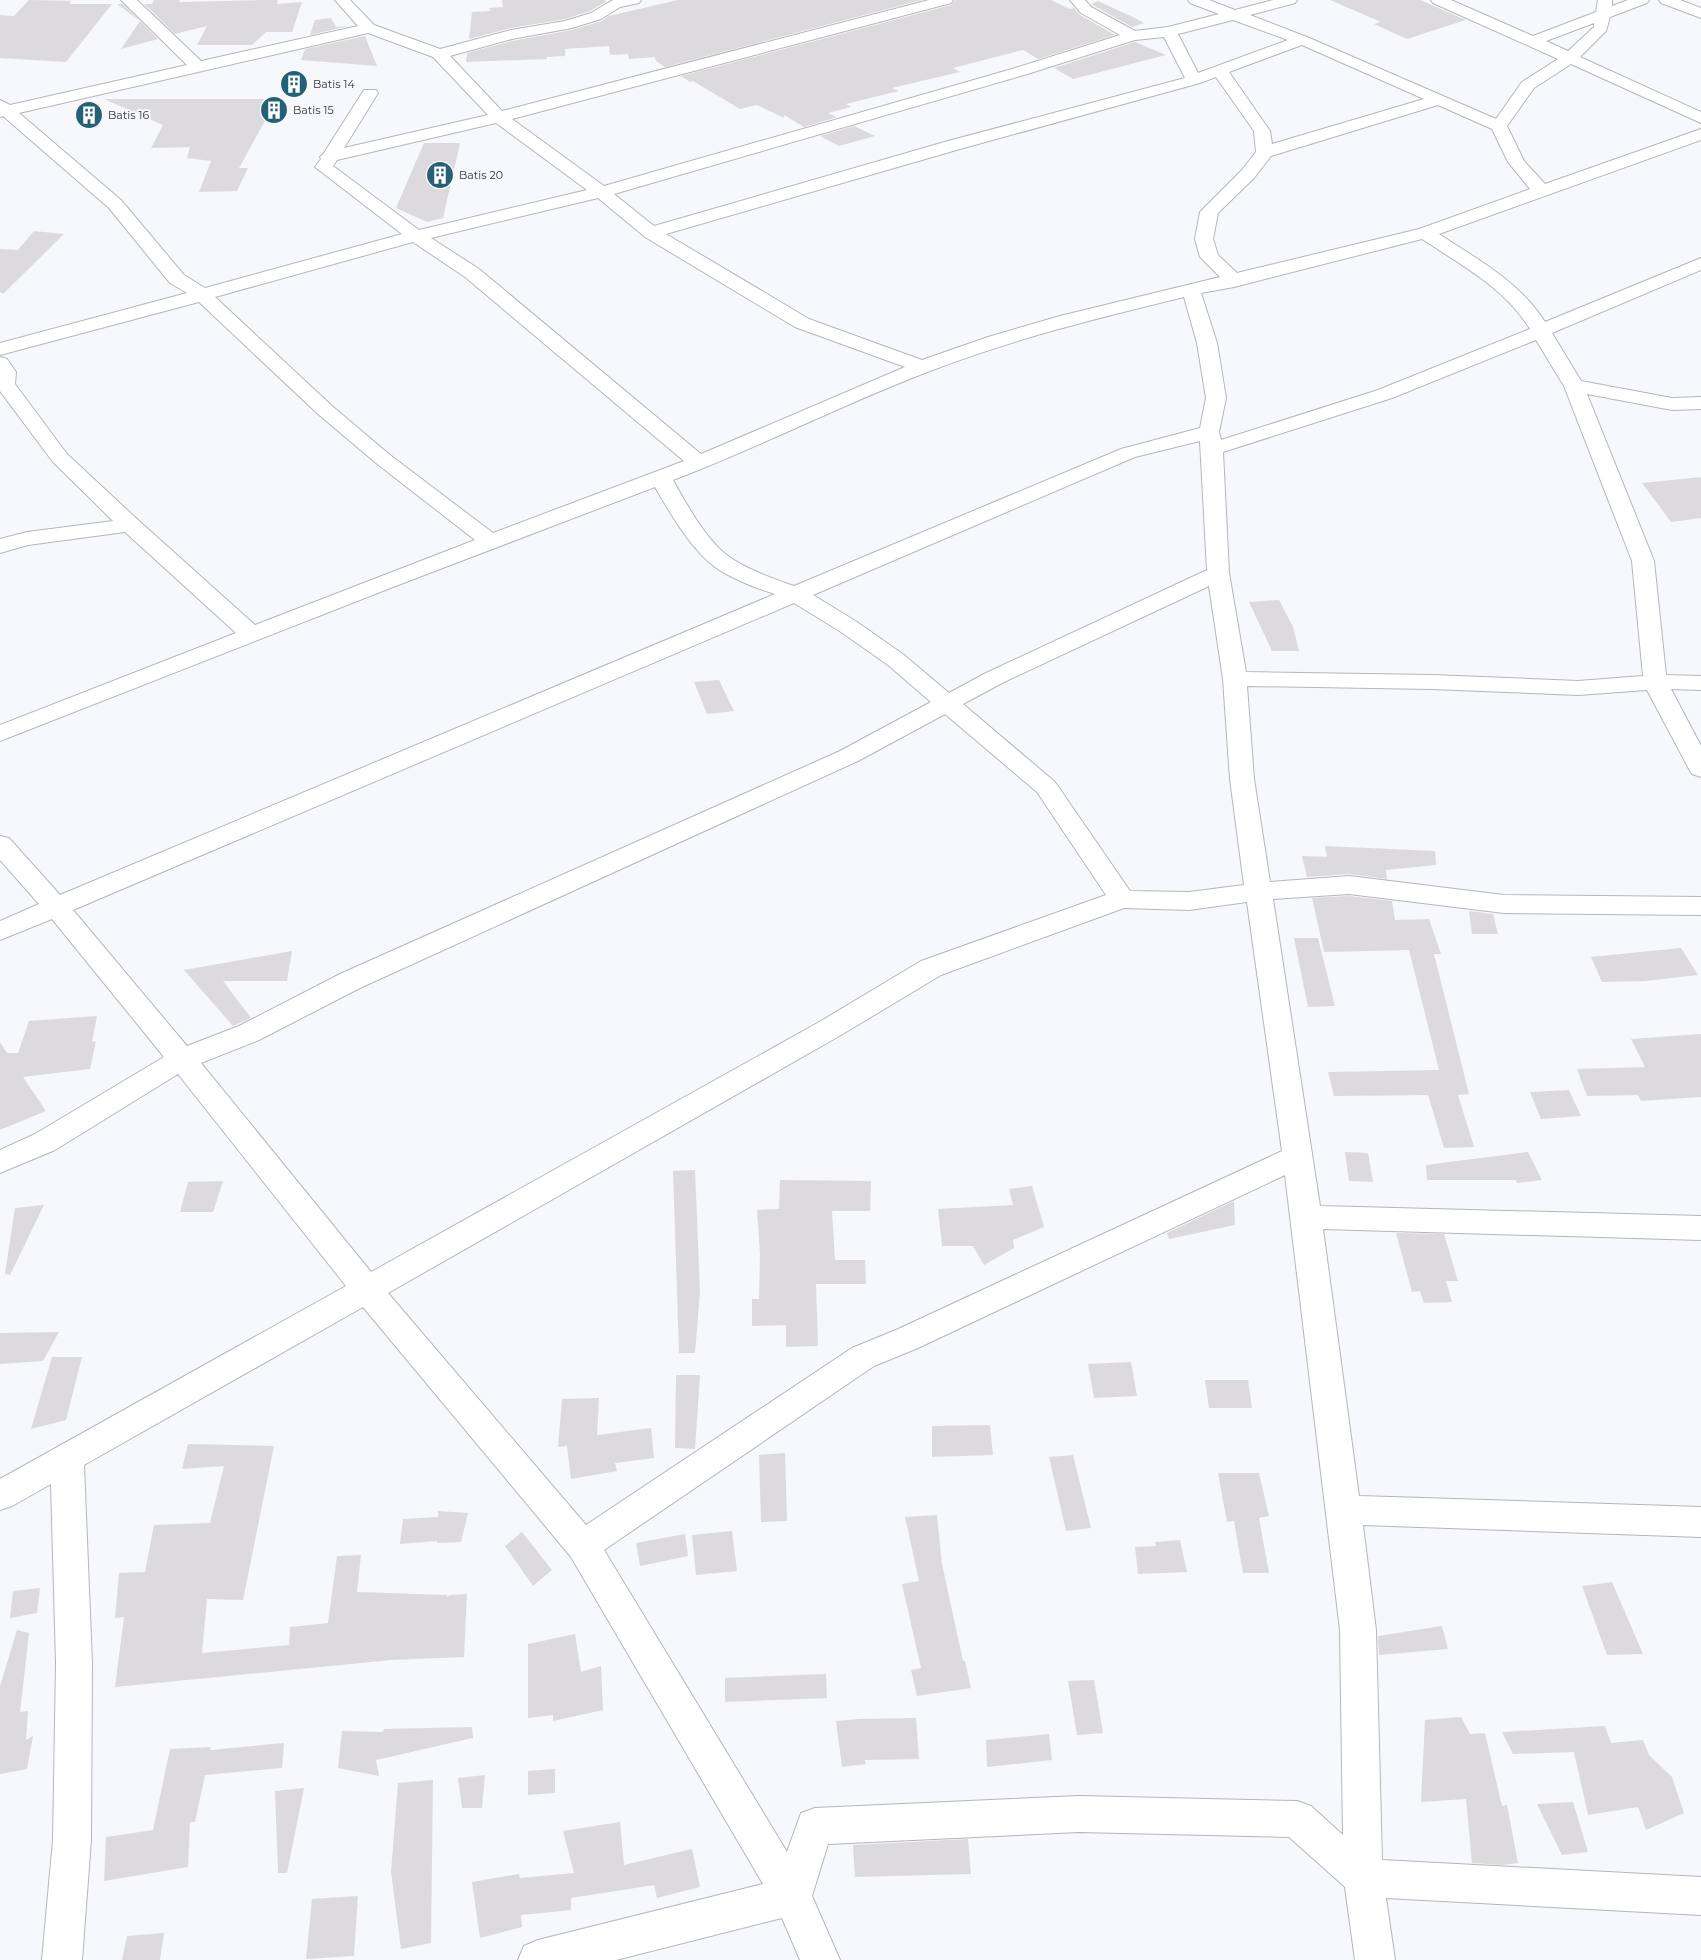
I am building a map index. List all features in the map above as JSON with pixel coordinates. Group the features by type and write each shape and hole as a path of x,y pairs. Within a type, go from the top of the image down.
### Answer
{"street":[{"path":"128,0 198,67"},
{"path":"342,0 369,28 439,54 499,117 601,192 651,233 802,323 922,367"},
{"path":"439,54 511,35 567,25 596,16 615,4 634,0"},
{"path":"328,157 499,117 946,0"},
{"path":"1076,0 1086,10 1133,36"},
{"path":"1195,0 1302,40 1499,126 1508,151 1525,175 1543,192"},
{"path":"0,349 416,236 601,192 1018,72 1133,36 1169,32 1290,0"},
{"path":"1438,0 1533,40 1701,118"},
{"path":"1533,40 1604,7 1642,0"},
{"path":"1666,0 1701,13"},
{"path":"1499,126 1528,84 1570,58 1601,28 1604,7"},
{"path":"2,109 369,28"},
{"path":"1169,32 1194,80"},
{"path":"651,233 954,145 1194,80 1302,40"},
{"path":"1220,71 1262,131 1265,152"},
{"path":"370,93 328,157 324,167 416,236 472,273 700,463"},
{"path":"1234,280 1209,257 1204,239 1209,212 1248,174 1265,152 1439,100"},
{"path":"2,109 115,204 177,279 201,294 325,410 383,460 491,542"},
{"path":"0,734 491,542 700,463 922,367 995,341 1058,323 1425,233 1701,134"},
{"path":"1425,233 1495,279 1528,310 1574,386 1643,561 1655,682 1701,769"},
{"path":"0,931 1128,453 1211,441 1385,394 1541,331 1701,263"},
{"path":"1191,291 1206,343 1216,398 1211,441 1218,572 1235,678 1242,779 1298,1156 1358,1630 1363,1878 1375,1960"},
{"path":"0,364 6,372 3,385 60,458 130,526 252,635"},
{"path":"1574,386 1672,404 1701,402"},
{"path":"661,478 684,519 717,558 758,580 796,594 849,627 896,660 1046,787 1122,899"},
{"path":"0,546 27,539 130,526"},
{"path":"0,1162 45,1142 182,1059 249,1033 350,981 849,756 994,678 1218,572"},
{"path":"1235,678 1432,682 1578,688 1655,682 1701,683"},
{"path":"0,844 56,907 182,1059 366,1289 583,1546 792,1896 820,1960"},
{"path":"0,1496 831,1028 931,968 1122,899 1189,901 1258,892 1350,885 1504,904 1701,906"},
{"path":"583,1546 863,1357 907,1339 1298,1156"},
{"path":"1306,1217 1701,1228"},
{"path":"62,1960 73,1830 74,1663 66,1459"},
{"path":"1344,1510 1701,1522"},
{"path":"792,1896 816,1826 1079,1814 1297,1819 1363,1878 1701,1896"},
{"path":"538,1960 792,1896"}],"building":[{"path":"29,0 71,1 69,4 112,4 66,62 0,58 0,15 14,16"},
{"path":"154,0 180,0 179,2 278,0 277,4 302,2 292,32 266,32 252,45 197,45 207,26 175,34 144,4 152,4"},
{"path":"502,0 605,0 606,2 590,11 565,19 511,28 469,39 472,12 491,11 489,8 503,7"},
{"path":"678,0 922,0 665,67 656,61 655,57 629,59 628,54 610,55 609,46 565,49 565,56 547,57 547,59 466,62 467,53 512,41 572,30 602,21 609,16"},
{"path":"955,0 1051,0 1070,9 1074,8 1080,15 1115,35 1038,59 1023,50 953,68 960,72 892,88 899,91 846,104 851,107 828,113 837,117 804,127 784,115 784,118 757,105 740,109 681,76 951,5"},
{"path":"1330,0 1420,0 1466,20 1407,39 1374,24 1381,22"},
{"path":"1098,1 1144,23 1132,27 1091,4"},
{"path":"117,4 123,4 140,21"},
{"path":"331,18 336,27 348,26 310,35 315,20"},
{"path":"140,21 158,39 121,49"},
{"path":"365,36 377,66 301,60 305,49"},
{"path":"1135,42 1166,55 1073,79 1054,68"},
{"path":"104,99 277,99 239,168 248,168 237,191 199,192 211,161 187,158 190,147 151,148 163,125"},
{"path":"854,126 875,136 839,146 820,136"},
{"path":"424,143 460,143 443,218 427,222 396,208"},
{"path":"34,231 64,234 3,294 0,292 0,249 18,250"},
{"path":"1701,477 1701,518 1671,522 1642,483"},
{"path":"1279,600 1293,627 1299,651 1272,651 1249,602"},
{"path":"719,680 734,711 707,714 694,682"},
{"path":"1325,846 1435,851 1436,865 1386,870 1387,879 1349,874 1307,877 1302,856 1327,857"},
{"path":"1349,896 1392,901 1395,920 1429,919 1441,954 1434,954 1469,1094 1458,1095 1474,1147 1444,1148 1428,1095 1334,1096 1328,1072 1439,1070 1409,950 1324,952 1312,898"},
{"path":"1469,911 1493,914 1498,934 1472,934"},
{"path":"1294,938 1318,938 1335,1006 1308,1007"},
{"path":"1681,948 1698,975 1645,981 1602,982 1591,957"},
{"path":"292,951 287,981 223,981 251,1018 233,1026 184,970"},
{"path":"97,1016 92,1042 96,1041 90,1069 23,1077 46,1111 0,1130 0,1042 7,1053 18,1053 29,1021"},
{"path":"1701,1034 1701,1097 1641,1101 1638,1095 1587,1096 1577,1069 1645,1067 1631,1039"},
{"path":"1569,1090 1581,1116 1541,1119 1530,1092"},
{"path":"1345,1152 1368,1153 1373,1182 1349,1181"},
{"path":"1528,1152 1542,1180 1517,1183 1516,1180 1427,1180 1426,1165"},
{"path":"695,1170 700,1292 695,1353 679,1353 673,1171"},
{"path":"780,1180 871,1181 870,1211 832,1211 835,1260 865,1260 866,1284 816,1284 818,1346 786,1347 786,1325 752,1326 752,1299 759,1299 760,1254 757,1210 779,1209"},
{"path":"223,1181 213,1212 180,1212 188,1182"},
{"path":"1032,1186 1044,1227 1013,1240 1014,1248 984,1265 973,1246 942,1246 938,1209 1013,1205 1009,1189"},
{"path":"1234,1201 1235,1225 1169,1239 1167,1233"},
{"path":"44,1205 10,1275 5,1274 15,1208"},
{"path":"1396,1233 1444,1234 1458,1281 1446,1281 1452,1302 1424,1303 1420,1291 1412,1292"},
{"path":"59,1332 43,1361 0,1364 0,1333"},
{"path":"52,1357 82,1357 66,1420 31,1429"},
{"path":"1131,1362 1137,1396 1094,1398 1088,1364"},
{"path":"676,1375 700,1375 695,1449 675,1448"},
{"path":"1205,1380 1248,1380 1252,1408 1209,1408"},
{"path":"599,1398 597,1435 651,1428 654,1458 615,1463 617,1471 571,1479 567,1446 558,1447 562,1399"},
{"path":"990,1425 993,1455 932,1457 932,1426"},
{"path":"188,1444 274,1446 243,1600 207,1599 202,1653 289,1645 290,1627 328,1623 337,1556 361,1555 357,1592 447,1595 447,1597 450,1595 467,1594 464,1657 391,1660 115,1687 124,1617 115,1618 119,1573 145,1572 154,1525 210,1523 224,1466 182,1469"},
{"path":"785,1453 787,1521 761,1522 759,1455"},
{"path":"1073,1455 1091,1528 1066,1531 1049,1457"},
{"path":"1218,1473 1259,1473 1269,1516 1259,1518 1269,1573 1243,1573 1234,1521 1227,1522"},
{"path":"438,1511 468,1513 461,1542 437,1543 437,1541 400,1544 403,1519 438,1517"},
{"path":"937,1515 942,1564 963,1661 965,1661 971,1688 917,1696 911,1670 921,1668 902,1584 919,1581 905,1517"},
{"path":"732,1531 737,1571 696,1575 692,1535"},
{"path":"522,1532 552,1570 533,1586 505,1546"},
{"path":"685,1534 688,1556 640,1566 636,1543"},
{"path":"1180,1540 1187,1572 1138,1574 1135,1547 1156,1546 1155,1542"},
{"path":"1612,1582 1643,1654 1607,1655 1582,1586"},
{"path":"40,1588 37,1613 10,1618 13,1591"},
{"path":"1442,1626 1448,1649 1379,1655 1378,1636"},
{"path":"17,1630 29,1633 20,1712 28,1711 26,1740 33,1736 27,1769 0,1774 0,1686"},
{"path":"575,1634 581,1672 601,1666 603,1710 553,1721 553,1715 528,1718 528,1644"},
{"path":"826,1674 827,1698 725,1702 725,1678"},
{"path":"1094,1680 1103,1733 1077,1735 1068,1681"},
{"path":"1461,1717 1470,1734 1485,1733 1502,1806 1507,1805 1518,1863 1502,1865 1472,1863 1466,1799 1421,1802 1425,1720"},
{"path":"916,1718 919,1759 865,1760 866,1764 842,1767 836,1721"},
{"path":"1605,1726 1611,1743 1643,1740 1649,1755 1672,1777 1684,1813 1646,1830 1638,1807 1588,1815 1574,1752 1513,1754 1502,1732"},
{"path":"472,1727 473,1738 376,1760 379,1776 338,1768 342,1731 383,1732 384,1729"},
{"path":"1049,1734 1052,1760 987,1767 986,1740"},
{"path":"284,1743 282,1768 205,1775 195,1822 190,1822 188,1867 104,1881 106,1837 153,1830 170,1749 211,1747 210,1750"},
{"path":"555,1769 555,1793 528,1795 528,1771"},
{"path":"485,1775 482,1808 462,1808 458,1778"},
{"path":"433,1780 431,1943 401,1949 391,1872 398,1783"},
{"path":"304,1788 287,1873 278,1873 275,1791"},
{"path":"1573,1802 1588,1852 1562,1855 1537,1804"},
{"path":"620,1822 624,1865 692,1849 700,1887 657,1898 654,1885 571,1898 571,1910 521,1915 522,1927 480,1938 472,1882 519,1874 520,1878 574,1873 563,1831"},
{"path":"968,1839 971,1874 855,1877 853,1845"},
{"path":"358,1896 354,1956 306,1959 312,1899"},
{"path":"164,1933 160,1960 122,1960 127,1936"}],"place":[{"name":"Batis 14","path":"294,84"},
{"name":"Batis 15","path":"274,110"},
{"name":"Batis 16","path":"89,115"},
{"name":"Batis 20","path":"440,175"}]}
